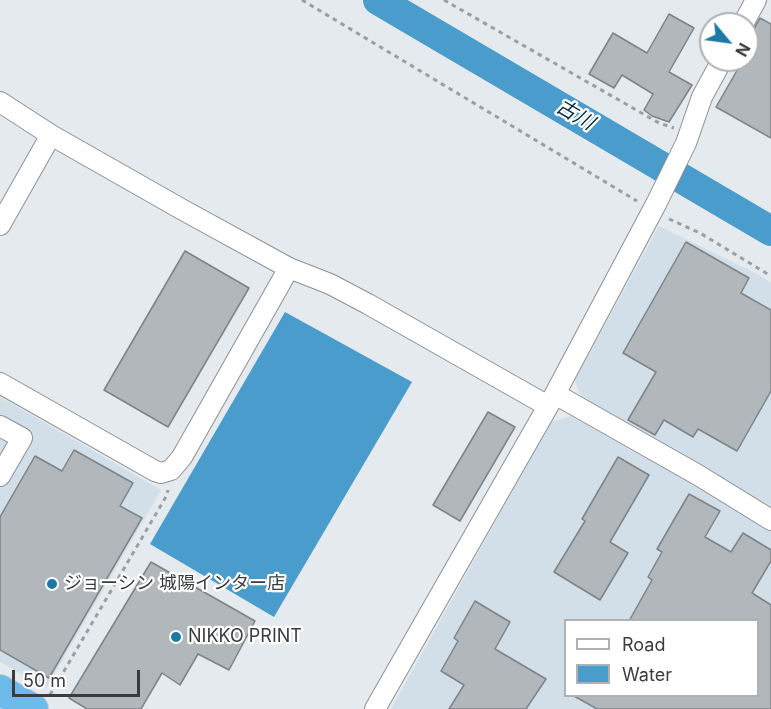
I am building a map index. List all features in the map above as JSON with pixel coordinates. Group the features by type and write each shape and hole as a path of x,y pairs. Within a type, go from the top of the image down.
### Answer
{"highway":[{"path":"0,690 41,703"}],"street":[{"path":"375,709 552,400 654,207 688,138 702,97 716,72"},
{"path":"0,102 51,135 289,268 330,284 698,475 771,519"},
{"path":"0,225 51,135"},
{"path":"0,384 155,471 161,473 171,470 182,458 289,268"},
{"path":"0,426 22,438 0,476"}],"path":[{"path":"302,0 771,276"},
{"path":"444,0 688,138"},
{"path":"41,703 168,495 171,470"}],"shaded area":[{"path":"659,226 771,283 771,506 582,399 575,380"},
{"name":"ジョーシン 城陽インター店","path":"0,397 161,490 46,688 0,662"},
{"path":"571,416 721,499 771,530 771,709 391,709 551,422"}],"water":[{"path":"285,312 412,382 274,617 150,544"}],"building":[{"path":"669,14 694,28 669,72 692,85 669,122 652,116 644,110 653,94 622,75 614,88 589,74 613,33 647,53"},
{"path":"760,18 771,24 771,138 716,107 736,72 759,72"},
{"path":"686,242 749,278 741,293 771,310 771,391 737,451 698,429 693,437 664,420 655,435 628,420 656,372 623,353"},
{"path":"185,251 249,288 168,427 104,390"},
{"path":"488,412 515,427 460,521 433,505"},
{"name":"ジョーシン 城陽インター店","path":"74,450 133,483 120,506 142,518 49,678 0,650 0,517 35,456 62,471"},
{"path":"618,457 649,475 610,542 628,553 600,600 554,572 585,521 582,519"},
{"path":"689,494 720,511 705,537 731,552 743,533 771,550 771,561 752,593 771,605 771,709 597,709 576,697 759,697 759,619 630,619 652,580 648,577 662,552 657,549"},
{"name":"NIKKO PRINT","path":"151,562 255,621 229,670 198,654 180,685 162,673 141,709 87,709 69,698"},
{"path":"475,601 510,622 495,649 546,679 526,709 449,709 464,685 441,671 458,641 454,638"}],"waterway":[{"name":"古川","path":"378,0 771,231"}],"place":[{"name":"ジョーシン 城陽インター店","path":"52,584"},
{"name":"NIKKO PRINT","path":"176,637"}]}
